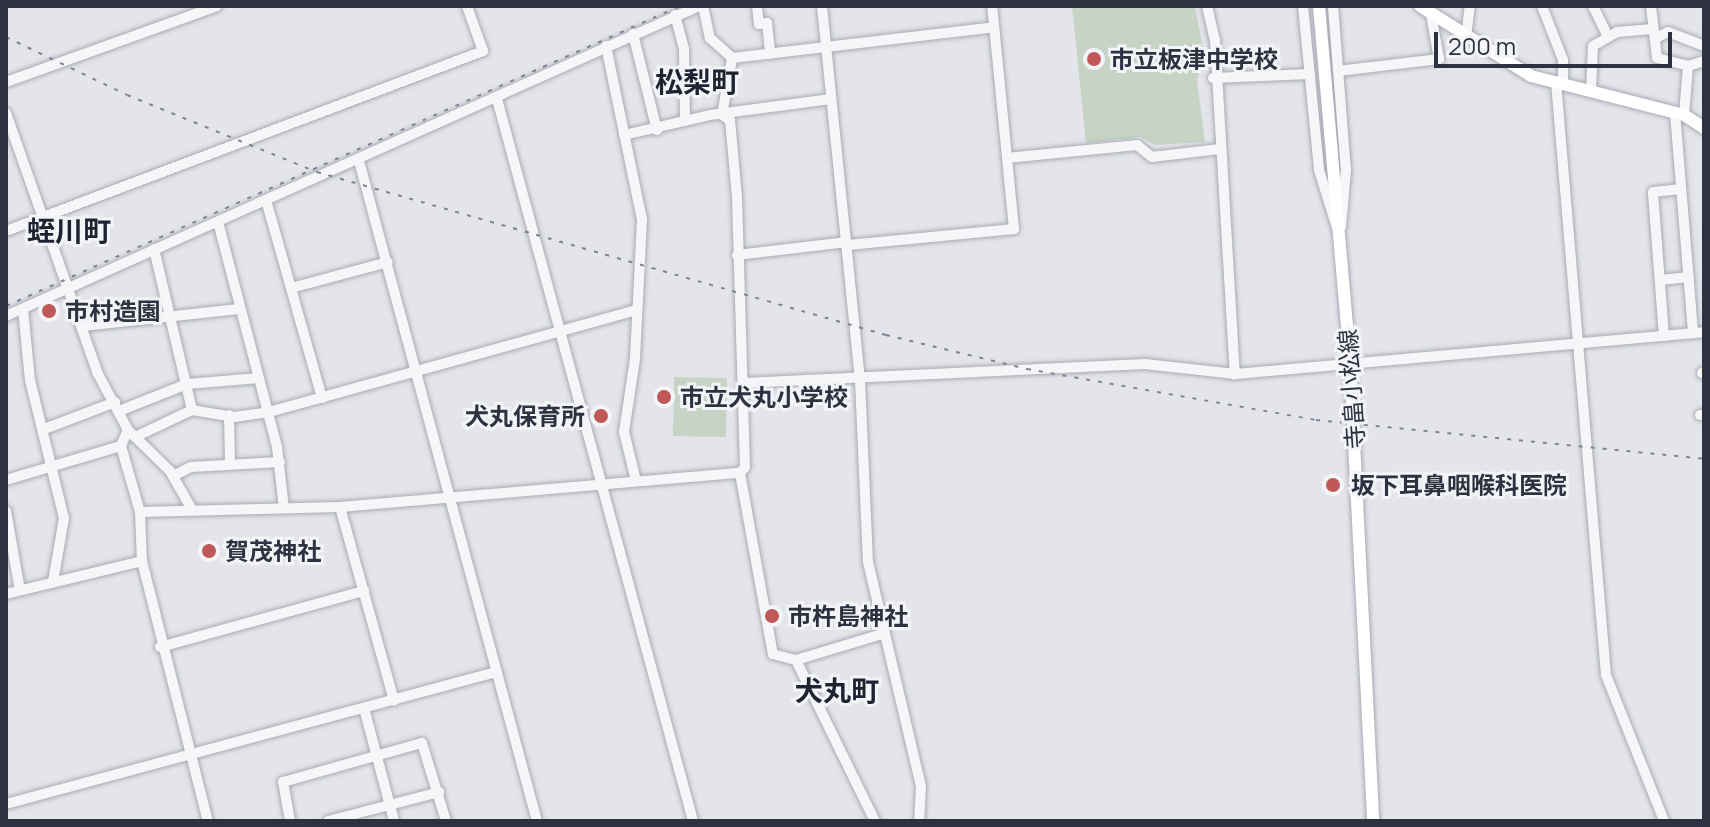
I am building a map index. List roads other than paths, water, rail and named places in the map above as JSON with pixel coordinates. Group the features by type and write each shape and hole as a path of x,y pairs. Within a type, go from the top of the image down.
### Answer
{"main road":[{"name":"寺畠小松線","path":"1319,6 1350,363 1373,821"},
{"path":"1426,10 1531,76 1679,114 1704,128"}],"street":[{"path":"6,82 217,6"},
{"path":"6,231 483,51 467,6"},
{"path":"6,316 701,6 710,38 732,58 994,27"},
{"path":"757,6 759,24 767,23 770,54"},
{"path":"822,6 860,380 868,562 882,634 921,786 919,821"},
{"path":"737,255 1014,229 992,6"},
{"path":"1207,6 1215,40 1213,78 1235,374"},
{"path":"1303,6 1319,170 1339,231"},
{"path":"1333,6 1346,170 1339,231"},
{"path":"1466,37 1470,6"},
{"path":"1542,6 1563,60 1559,83 1606,675 1664,821"},
{"path":"1593,6 1608,37"},
{"path":"1651,6 1649,29 1656,38 1657,58 1688,66 1704,61"},
{"path":"1338,71 1439,59 1426,10"},
{"path":"675,15 684,49 685,121"},
{"path":"1591,91 1593,46 1608,37 1649,29"},
{"path":"1656,38 1668,32 1704,46"},
{"path":"633,34 657,130"},
{"path":"606,46 642,220 635,359 624,432 636,481"},
{"path":"722,115 732,58"},
{"path":"743,383 860,380 1145,364 1235,374 1699,333 1689,277 1681,189 1679,114 1688,66"},
{"path":"1213,78 1310,74"},
{"path":"497,99 693,821"},
{"path":"624,135 657,130 685,121 831,99"},
{"path":"6,113 71,286 82,326 117,407 132,434 173,476 191,508"},
{"path":"140,512 191,508 340,507 740,473 745,467 737,255 730,120 722,115"},
{"path":"1007,158 1137,145 1152,157 1220,149"},
{"path":"359,161 537,821"},
{"path":"1664,336 1653,192 1681,189"},
{"path":"266,200 322,398"},
{"path":"218,222 269,412 280,462 284,508"},
{"path":"154,249 173,317 192,410"},
{"path":"291,288 388,262"},
{"path":"1660,280 1689,277"},
{"path":"23,309 30,380 47,428 64,518 53,582"},
{"path":"82,326 239,309"},
{"path":"6,480 121,446 132,434 192,410 229,415 269,412 632,311"},
{"path":"47,428 187,384 259,378"},
{"path":"229,415 230,464"},
{"path":"121,446 140,512 142,561 160,647 208,821"},
{"path":"173,476 230,464 280,462"},
{"path":"740,473 773,654 796,660 882,634"},
{"path":"340,507 394,701"},
{"path":"6,511 20,590"},
{"path":"6,594 142,561"},
{"path":"160,647 364,591"},
{"path":"796,660 875,821"},
{"path":"6,804 496,672"},
{"path":"364,708 394,821"},
{"path":"290,821 283,782 377,754 426,746 446,821"},
{"path":"328,821 439,792"}],"railway":[{"path":"6,306 680,6"},
{"path":"6,37 127,95 317,172 886,335 1027,369 1316,420 1704,459"}],"place":[{"name":"市立板津中学校","path":"1094,59"},
{"name":"市村造園","path":"49,311"},
{"name":"市立犬丸小学校","path":"664,397"},
{"name":"犬丸保育所","path":"601,416"},
{"name":"坂下耳鼻咽喉科医院","path":"1333,485"},
{"name":"賀茂神社","path":"209,551"},
{"name":"市杵島神社","path":"772,616"}],"district":[{"name":"松梨町","path":"697,81"},
{"name":"蛭川町","path":"69,230"},
{"name":"犬丸町","path":"837,690"}]}
